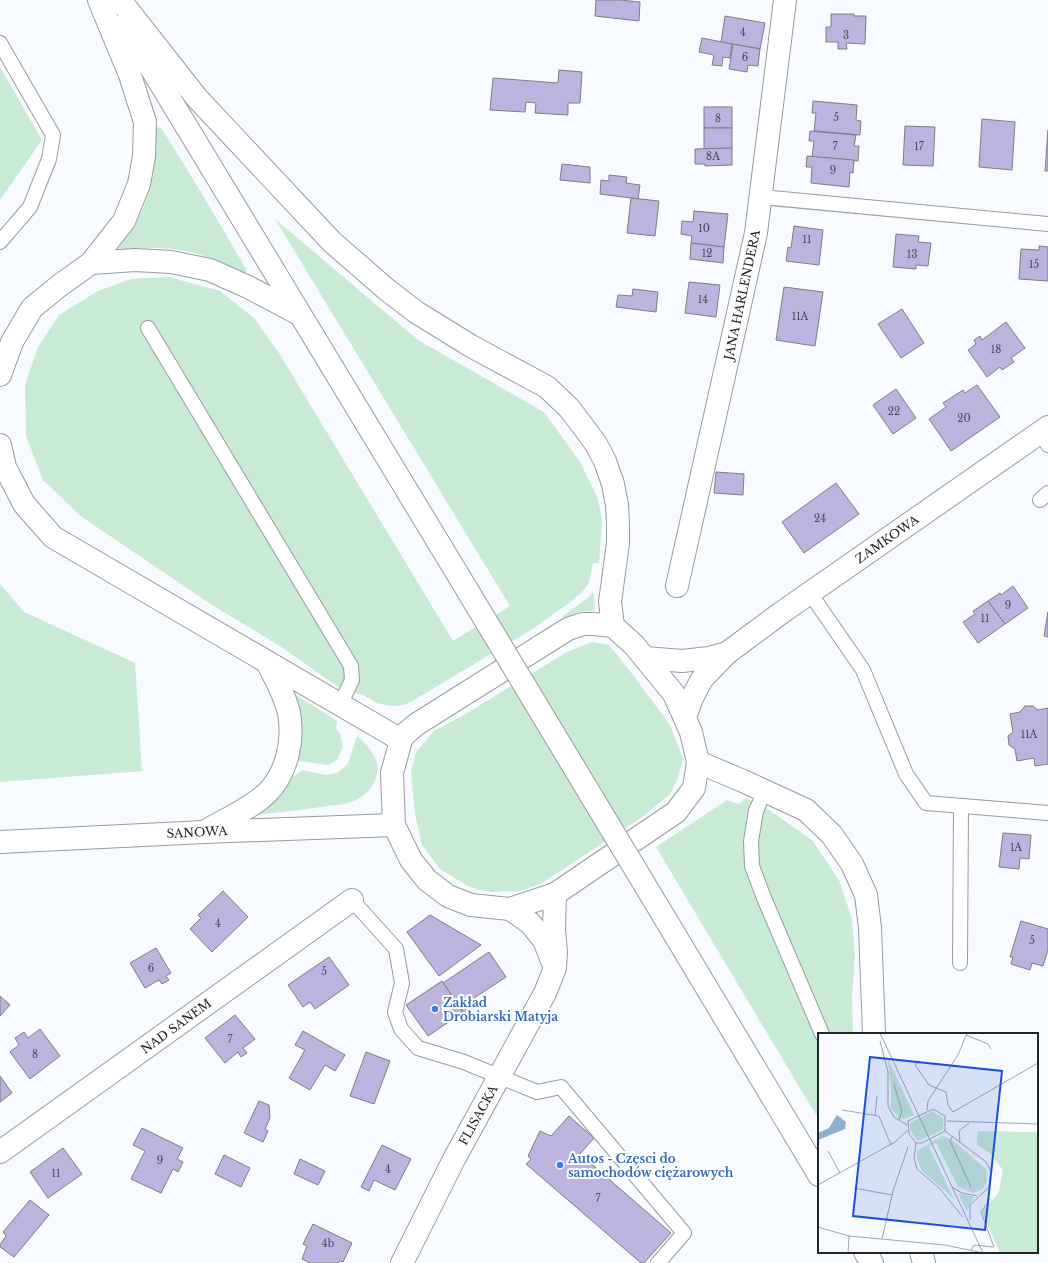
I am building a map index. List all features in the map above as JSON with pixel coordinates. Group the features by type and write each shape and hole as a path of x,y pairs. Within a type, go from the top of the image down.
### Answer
{"main road":[{"path":"0,375 12,342 32,308 59,286 91,264 124,221 139,184 144,156 145,122 130,75 99,0"},
{"path":"110,0 818,1173"},
{"path":"120,0 197,98 332,242 386,289 416,312 470,346 547,387 569,408 596,444 605,461 613,484 617,505 618,543 610,602 613,626"},
{"name":"JANA HARLENDERA","path":"677,586 756,233 785,0"},
{"path":"91,264 135,260 171,262 210,270 248,287 300,315"},
{"name":"ZAMKOWA","path":"684,717 702,679 727,653 810,593 1045,435"},
{"path":"0,445 5,467 24,504 53,537 401,740"},
{"path":"583,624 613,626 634,645 644,658 674,694 691,732 698,762 694,788 676,812 555,894 510,909 471,905 448,896 427,880 411,860 394,825 392,773 401,740 405,734 417,724 568,628 583,624"},
{"name":"ZAMKOWA","path":"644,658 682,662 709,658 727,653"},
{"path":"204,832 255,802 266,793 277,781 285,763 291,736 289,712 282,691 267,662"},
{"path":"698,762 764,790 806,810 832,835 852,864 866,895 870,928 874,1033"},
{"name":"SANOWA","path":"0,842 394,825"},
{"name":"FLISACKA","path":"402,1263 453,1161 544,993 555,968 555,894"},
{"name":"NAD SANEM","path":"0,1152 352,900"},
{"path":"510,909 530,923 544,940 555,968"},
{"path":"866,1253 872,1263"},
{"path":"921,1253 924,1263"}],"lane":[{"path":"0,43 53,135 49,159 30,207 0,242"},
{"path":"761,197 1048,224"},
{"path":"148,328 351,666 352,680 340,705"},
{"path":"810,593 863,670 906,774 926,803 1048,813"},
{"path":"764,790 756,811 751,841 752,866 764,898 822,1033"},
{"path":"960,963 961,806"},
{"path":"352,900 396,949 402,983 395,1012 401,1029 418,1048 464,1062 537,1092 561,1087 684,1233 658,1263"}],"green space":[{"path":"0,67 42,140 0,200"},
{"path":"158,127 161,128 194,180 246,269 244,274 216,260 181,250 145,248 119,250 119,247 134,227 144,206 155,163 156,129"},
{"path":"275,219 418,340 544,412 580,462 598,499 602,522 599,563 593,563 589,583 581,593 531,630 404,705 385,705 375,702 363,695 341,689 280,646 212,605 82,517 43,480 26,436 25,385 38,347 59,315 98,291 131,279 169,277 220,291 254,318 279,353 453,641 510,606"},
{"path":"0,584 24,612 135,663 142,771 0,782"},
{"path":"594,593 595,611 579,612 564,618 563,616"},
{"path":"592,642 609,645 670,725 683,759 677,780 670,794 641,818 542,883 520,891 490,892 469,887 440,869 422,845 415,814 411,772 416,752 434,731 464,715 567,652"},
{"path":"291,692 337,721 336,729 340,733 343,747 337,760 328,765 293,760"},
{"path":"357,736 371,750 377,767 377,773 373,784 362,796 348,803 255,815 289,776 294,776 302,770 326,775 337,773 348,764"},
{"path":"746,798 766,808 812,840 839,880 852,919 855,954 852,998 853,1033 818,1033 818,1118 656,847 727,800 739,804"}],"building":[{"path":"596,0 640,2 639,21 595,16"},
{"path":"831,14 854,14 854,16 866,16 865,44 846,43 847,49 838,49 838,42 826,42 826,27 831,27"},
{"path":"725,16 765,23 760,49 721,42"},
{"path":"702,38 732,44 730,58 723,57 722,66 712,65 714,55 699,52"},
{"path":"733,44 760,49 758,66 748,65 747,72 729,69"},
{"path":"559,70 582,72 580,103 568,103 568,115 535,113 536,103 526,102 525,112 490,110 493,78 558,83"},
{"path":"813,101 857,105 856,120 861,121 860,135 814,131 816,113 812,113"},
{"path":"704,107 732,107 732,128 704,128"},
{"path":"982,119 1015,122 1012,170 979,167"},
{"path":"905,126 935,127 933,166 903,165"},
{"path":"704,128 732,128 732,148 704,149"},
{"path":"1048,130 1048,171 1045,171"},
{"path":"810,131 856,135 854,146 859,146 858,161 812,157 814,141 809,141"},
{"path":"732,148 732,165 705,166 705,164 695,164 695,149"},
{"path":"807,156 854,160 853,173 850,172 849,187 811,183 812,167 806,167"},
{"path":"562,164 590,167 590,183 560,180"},
{"path":"609,175 627,177 626,183 640,185 638,199 600,194 601,180 609,181"},
{"path":"631,198 659,201 655,236 627,233"},
{"path":"694,211 728,214 724,247 691,243 692,236 681,234 682,221 693,222"},
{"path":"794,226 823,230 819,265 786,261 788,247 791,248"},
{"path":"896,234 919,236 918,242 931,243 928,266 916,265 916,269 893,267"},
{"path":"691,243 724,247 723,263 690,259"},
{"path":"1039,246 1048,247 1048,281 1019,279 1021,249 1039,250"},
{"path":"689,282 720,285 716,317 685,313"},
{"path":"784,287 823,292 815,346 776,340"},
{"path":"633,289 658,292 656,312 616,307 618,295 632,296"},
{"path":"902,309 924,343 901,358 878,324"},
{"path":"1006,322 1025,348 1011,358 1014,362 1002,370 1000,367 987,377 968,350 976,344 974,340 980,336 982,340"},
{"path":"977,385 1000,417 951,451 929,419 946,407 943,403 963,390 965,393"},
{"path":"896,389 916,418 893,434 873,405"},
{"path":"716,472 744,474 743,495 714,493"},
{"path":"836,483 859,514 804,553 782,522"},
{"path":"1013,586 1028,608 1005,624 988,601 1000,593 1001,595"},
{"path":"988,601 1005,624 978,643 963,622 975,614 973,611"},
{"path":"1048,612 1048,637 1044,636"},
{"path":"1025,706 1033,706 1038,710 1048,708 1048,764 1035,766 1034,758 1017,761 1015,749 1009,745 1008,736 1013,732 1010,714 1020,712"},
{"path":"1003,833 1031,835 1029,859 1020,858 1019,869 999,867"},
{"path":"223,891 248,917 212,952 190,929 201,918 198,915"},
{"path":"430,915 481,945 439,976 407,932"},
{"path":"1021,921 1048,929 1048,950 1043,966 1032,963 1030,970 1011,964 1013,957 1010,957"},
{"path":"156,948 171,973 166,976 169,980 162,984 159,980 145,988 130,963"},
{"path":"489,952 506,977 474,998 479,1004 464,1014 443,983"},
{"path":"329,957 349,985 315,1009 310,1002 303,1007 288,985"},
{"name":"Zakład Drobiarski Matyja","path":"442,981 463,1012 428,1036 406,1005"},
{"path":"0,996 10,1005 0,1016"},
{"path":"235,1015 255,1039 243,1048 247,1053 241,1057 238,1052 225,1063 205,1038"},
{"path":"40,1029 60,1056 30,1079 10,1052 19,1045 15,1038 24,1032 28,1038"},
{"path":"303,1031 345,1055 335,1071 325,1065 310,1090 289,1078 305,1050 295,1045"},
{"path":"366,1052 390,1061 374,1104 350,1096"},
{"path":"0,1076 12,1093 0,1102"},
{"path":"259,1101 269,1105 270,1118 265,1129 268,1131 263,1142 244,1133"},
{"path":"569,1116 594,1138 580,1154 671,1233 644,1263 641,1263 526,1164 531,1159 528,1156 540,1131 551,1136"},
{"path":"142,1128 183,1148 177,1159 183,1162 178,1172 173,1169 161,1193 131,1179 145,1151 133,1145"},
{"path":"382,1145 411,1159 395,1190 374,1180 369,1191 361,1187"},
{"path":"63,1148 82,1174 48,1198 30,1172"},
{"path":"224,1155 250,1168 241,1187 215,1174"},
{"path":"300,1159 325,1171 318,1185 294,1174"},
{"path":"30,1200 49,1215 14,1257 0,1247 6,1236 3,1232"},
{"path":"313,1224 352,1243 343,1262 310,1263 302,1259 307,1246 303,1244"}],"place":[{"name":"Zakład Drobiarski Matyja","path":"435,1009"},
{"name":"Autos - Częsci do samochodów ciężarowych","path":"560,1165"}]}
